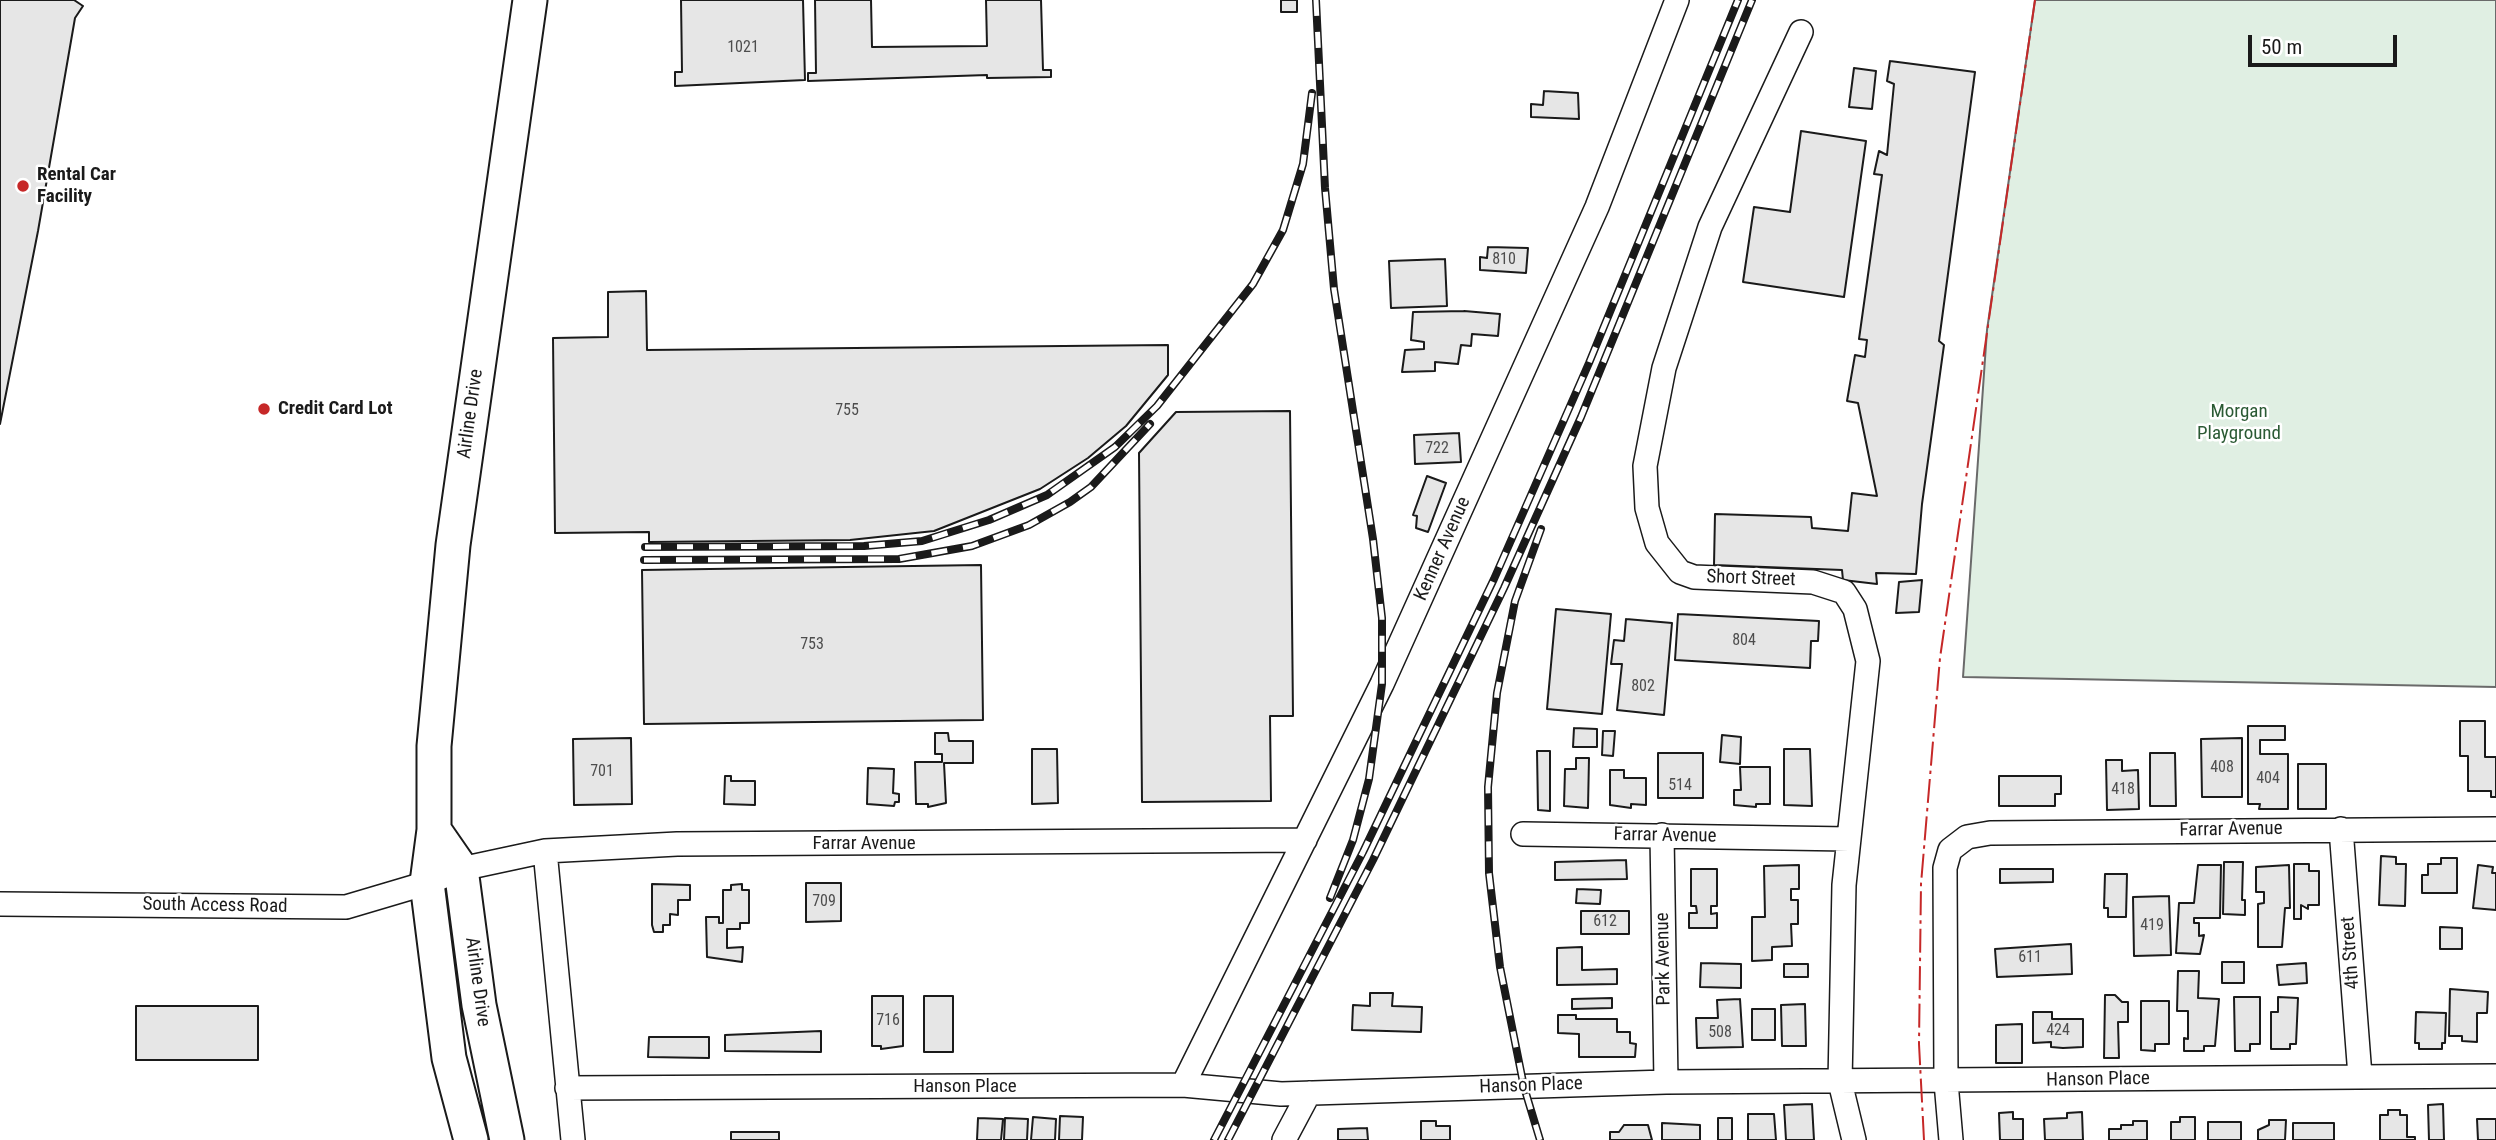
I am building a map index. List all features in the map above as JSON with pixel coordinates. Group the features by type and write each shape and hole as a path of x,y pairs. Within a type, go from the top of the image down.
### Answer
{"highway":[{"name":"Airline Drive","path":"471,1140 449,1058 427,883 434,831 434,746 452,556 530,0"},
{"name":"Airline Drive","path":"434,831 461,869 479,1005 507,1140"}],"street":[{"name":"Kenner Avenue","path":"1183,1085 1382,684 1569,270 1677,0"},
{"name":"Short Street","path":"1801,32 1710,227 1664,368 1645,467 1647,508 1657,542 1680,572 1694,577 1813,582 1844,592 1856,609 1868,661 1844,886 1840,1082 1854,1140"},
{"name":"4th Street","path":"2341,829 2360,1076"},
{"name":"Farrar Avenue","path":"1946,1082 1945,868 1950,850 1967,837 1990,833 2496,829"},
{"name":"Farrar Avenue","path":"1523,834 1849,839"},
{"name":"Park Avenue","path":"1662,835 1666,1082"},
{"name":"Farrar Avenue","path":"427,883 461,869 545,851 677,845 1305,839"},
{"path":"545,851 573,1140"},
{"name":"South Access Road","path":"0,904 346,907 427,883"},
{"name":"Hanson Place","path":"567,1088 1183,1085 1309,1093 1666,1082 2496,1076"},
{"path":"1946,1082 1951,1140"},
{"path":"1283,1140 1309,1093"}],"green space":[{"name":"Morgan Playground","path":"2035,0 2496,0 2496,687 1963,677 1987,330"}],"building":[{"name":"Rental Car Facility","path":"0,0 74,0 83,6 75,18 38,231 0,424"},
{"path":"681,0 803,0 805,80 675,86 675,72 682,72"},
{"path":"815,0 871,0 872,47 987,46 986,0 1041,0 1043,70 1051,70 1051,77 987,78 987,75 808,81 808,73 816,73"},
{"path":"1281,0 1297,0 1297,12 1281,12"},
{"path":"1890,61 1975,72 1939,341 1944,345 1922,504 1916,574 1876,573 1877,584 1843,580 1842,570 1714,565 1715,514 1811,517 1812,528 1848,531 1852,493 1877,496 1858,403 1847,401 1855,355 1865,357 1867,340 1859,339 1882,175 1874,174 1879,151 1887,155 1894,84 1887,81"},
{"path":"1854,68 1876,71 1872,109 1849,107"},
{"path":"1544,91 1578,93 1579,119 1531,117 1531,104 1543,105"},
{"path":"1801,131 1866,141 1844,297 1743,282 1754,207 1790,212"},
{"path":"1488,247 1528,248 1526,273 1480,270 1480,257 1487,258"},
{"path":"1445,259 1447,306 1391,308 1389,261"},
{"path":"646,291 647,350 1168,345 1168,375 1126,426 1088,458 1040,489 934,531 850,540 649,542 649,532 555,533 553,338 608,337 608,292"},
{"path":"1464,311 1500,314 1498,336 1472,334 1471,346 1461,345 1458,364 1435,362 1435,371 1402,372 1405,350 1424,349 1424,342 1411,340 1413,312"},
{"path":"1290,411 1293,716 1270,716 1271,801 1142,802 1139,453 1176,412"},
{"path":"1459,433 1461,462 1415,464 1414,435"},
{"path":"1427,476 1446,483 1428,532 1416,528 1417,516 1413,515"},
{"path":"981,565 983,720 644,724 642,570"},
{"path":"1922,580 1919,612 1896,613 1899,582"},
{"path":"1556,609 1611,614 1602,714 1547,709"},
{"path":"1678,614 1819,621 1818,641 1811,641 1810,668 1675,660"},
{"path":"1626,619 1672,623 1664,715 1617,710 1622,664 1611,664 1614,640 1624,641"},
{"path":"2460,721 2485,721 2485,757 2496,757 2496,797 2491,797 2491,791 2468,791 2468,756 2460,756"},
{"path":"2248,726 2285,726 2285,740 2260,740 2260,754 2288,754 2288,809 2259,809 2260,804 2248,804"},
{"path":"1574,728 1597,729 1597,747 1573,747"},
{"path":"1603,731 1615,731 1613,756 1602,755"},
{"path":"935,733 948,733 949,741 973,741 973,763 944,763 946,803 928,807 928,804 916,804 915,762 942,762 942,754 935,754"},
{"path":"1722,735 1741,737 1740,764 1720,762"},
{"path":"631,738 632,804 574,805 573,739"},
{"path":"2242,738 2242,797 2202,797 2201,739"},
{"path":"1032,749 1057,749 1058,803 1032,804"},
{"path":"1784,749 1810,749 1812,806 1784,805"},
{"path":"1537,751 1550,751 1550,811 1538,810"},
{"path":"1658,753 1703,753 1703,798 1658,798"},
{"path":"2150,753 2175,753 2176,806 2150,806"},
{"path":"1576,758 1589,758 1588,808 1564,806 1565,769 1576,769"},
{"path":"2106,760 2122,760 2122,771 2138,770 2139,809 2107,810"},
{"path":"2298,764 2326,764 2326,809 2298,809"},
{"path":"1740,767 1770,767 1770,804 1756,804 1756,807 1734,805 1734,790 1741,790"},
{"path":"868,768 894,769 893,793 899,794 899,802 895,802 894,806 867,804"},
{"path":"1610,770 1624,770 1624,778 1646,778 1646,805 1631,804 1631,808 1610,805"},
{"path":"725,776 731,776 731,781 755,781 755,805 724,804"},
{"path":"1999,776 2061,776 2061,794 2055,794 2055,806 1999,806"},
{"path":"2381,856 2396,857 2396,864 2406,864 2405,906 2379,905"},
{"path":"2441,858 2457,858 2457,893 2422,893 2422,875 2428,875 2428,864 2441,864"},
{"path":"1626,860 1627,879 1555,880 1555,862"},
{"path":"2224,862 2243,862 2242,900 2245,900 2245,915 2223,914"},
{"path":"2294,864 2309,864 2309,871 2319,871 2319,905 2308,905 2308,909 2301,905 2301,919 2294,919"},
{"path":"1799,865 1799,889 1791,889 1791,900 1798,900 1798,924 1791,924 1792,946 1772,947 1772,960 1752,961 1752,917 1765,917 1764,866"},
{"path":"2198,865 2221,865 2220,918 2194,918 2194,923 2199,923 2199,936 2204,935 2200,954 2176,953 2179,903 2194,903"},
{"path":"2289,865 2290,908 2285,908 2282,947 2258,947 2258,904 2264,903 2264,892 2256,892 2256,867"},
{"path":"2478,865 2493,867 2492,873 2496,873 2496,910 2473,908"},
{"path":"1691,869 1717,869 1717,906 1711,906 1711,914 1717,913 1717,928 1689,928 1689,913 1697,913 1696,906 1691,906"},
{"path":"2000,869 2053,869 2053,882 2000,883"},
{"path":"2105,874 2127,874 2126,917 2108,917 2108,908 2104,908"},
{"path":"806,883 841,883 841,921 806,922"},
{"path":"652,884 690,885 690,900 678,900 678,915 670,914 670,925 663,925 663,932 654,932 652,925"},
{"path":"742,884 742,890 749,890 749,923 740,923 740,929 727,929 727,948 743,947 742,962 707,957 706,917 719,917 719,923 723,923 723,890 731,890 731,885"},
{"path":"1577,889 1601,890 1600,904 1576,903"},
{"path":"2169,896 2171,955 2134,956 2133,897"},
{"path":"1581,911 1629,911 1629,934 1581,934"},
{"path":"2440,927 2462,928 2462,949 2440,949"},
{"path":"2071,944 2072,974 1997,977 1995,949"},
{"path":"1582,947 1582,970 1617,969 1617,984 1557,985 1557,948"},
{"path":"2222,962 2244,962 2244,983 2222,983"},
{"path":"1701,963 1741,964 1741,988 1700,987"},
{"path":"2306,963 2307,983 2279,985 2277,965"},
{"path":"1784,964 1808,964 1808,977 1784,977"},
{"path":"2178,971 2199,971 2198,998 2219,999 2215,1046 2204,1046 2204,1051 2184,1051 2184,1038 2188,1039 2188,1011 2177,1011"},
{"path":"2450,989 2488,992 2487,1013 2477,1013 2477,1042 2462,1041 2462,1036 2449,1036"},
{"path":"1370,993 1393,993 1392,1006 1422,1007 1421,1032 1352,1030 1353,1005 1370,1006"},
{"path":"2105,995 2115,995 2122,1002 2128,1002 2128,1022 2118,1022 2119,1058 2104,1058"},
{"path":"872,996 903,996 903,1046 881,1049 881,1046 872,1046"},
{"path":"924,996 953,996 953,1052 924,1052"},
{"path":"2234,997 2260,997 2260,1044 2250,1044 2250,1051 2235,1051"},
{"path":"2278,997 2298,998 2296,1044 2290,1044 2290,1049 2271,1049 2271,1012 2278,1012"},
{"path":"1612,998 1612,1008 1572,1009 1572,999"},
{"path":"1740,999 1743,1047 1697,1048 1696,1018 1718,1018 1717,1000"},
{"path":"2141,1001 2169,1001 2169,1044 2155,1044 2155,1051 2141,1050"},
{"path":"1805,1004 1806,1046 1782,1046 1781,1005"},
{"path":"136,1006 258,1006 258,1060 136,1060"},
{"path":"1752,1009 1775,1009 1775,1040 1752,1040"},
{"path":"2033,1012 2052,1012 2052,1019 2083,1019 2083,1047 2063,1048 2051,1047 2051,1042 2033,1043"},
{"path":"2416,1012 2446,1013 2445,1043 2442,1043 2442,1049 2419,1049 2419,1043 2415,1043"},
{"path":"1558,1015 1576,1015 1576,1019 1617,1019 1617,1032 1630,1032 1630,1043 1636,1044 1635,1057 1579,1057 1579,1034 1558,1033"},
{"path":"2022,1024 2022,1063 1996,1063 1996,1025"},
{"path":"821,1031 821,1052 725,1051 725,1035"},
{"path":"649,1037 709,1037 709,1058 648,1057"},
{"path":"1812,1104 1814,1140 1786,1140 1784,1105"},
{"path":"2443,1104 2444,1140 2429,1140 2428,1105"},
{"path":"2388,1110 2400,1110 2400,1115 2407,1115 2407,1137 2415,1137 2415,1140 2380,1140 2380,1115 2388,1115"},
{"path":"2013,1112 2013,1119 2023,1119 2023,1140 2000,1140 1999,1113"},
{"path":"2082,1112 2083,1140 2045,1140 2044,1119 2067,1118 2067,1113"},
{"path":"1748,1114 1774,1114 1776,1140 1748,1140"},
{"path":"1060,1116 1083,1117 1082,1140 1059,1140"},
{"path":"1033,1117 1056,1119 1055,1140 1031,1140"},
{"path":"2180,1117 2195,1117 2195,1140 2171,1140 2171,1122 2180,1122"},
{"path":"978,1118 1003,1119 1001,1140 977,1140"},
{"path":"1005,1118 1028,1119 1027,1140 1004,1140"},
{"path":"1718,1118 1732,1118 1732,1140 1718,1140"},
{"path":"2477,1119 2496,1119 2496,1140 2478,1140"},
{"path":"2269,1120 2286,1120 2285,1140 2258,1140 2258,1130 2269,1125"},
{"path":"1421,1121 1436,1121 1436,1126 1450,1126 1450,1140 1421,1140"},
{"path":"2133,1121 2147,1121 2147,1140 2109,1140 2109,1129 2133,1125"},
{"path":"2208,1122 2241,1122 2241,1140 2208,1140"},
{"path":"1662,1123 1700,1125 1700,1140 1662,1140"},
{"path":"2293,1123 2334,1123 2334,1140 2293,1140"},
{"path":"1624,1125 1648,1125 1652,1140 1610,1140 1610,1132 1619,1132"},
{"path":"1367,1128 1368,1140 1338,1140 1338,1129"},
{"path":"731,1132 779,1132 779,1140 731,1140"}],"railway":[{"path":"1316,0 1325,188 1334,289 1373,539 1382,618 1382,684 1369,779 1353,840 1330,898"},
{"path":"1214,1140 1363,852 1494,579 1589,363 1738,0"},
{"path":"1228,1140 1373,860 1504,588 1581,417 1752,0"},
{"path":"645,547 864,546 922,541 989,520 1047,495 1115,447 1157,406 1253,284 1283,230 1303,164 1312,93"},
{"path":"644,560 899,559 972,546 1029,525 1070,502 1091,487 1150,424"},
{"path":"1540,1140 1524,1087 1500,967 1489,873 1488,787 1497,693 1515,601 1541,529"}],"power":[{"path":"1924,1140 1919,1044 1921,884 1940,658 2035,0"}],"place":[{"name":"Rental Car Facility","path":"23,186"},
{"name":"Credit Card Lot","path":"264,409"}]}
